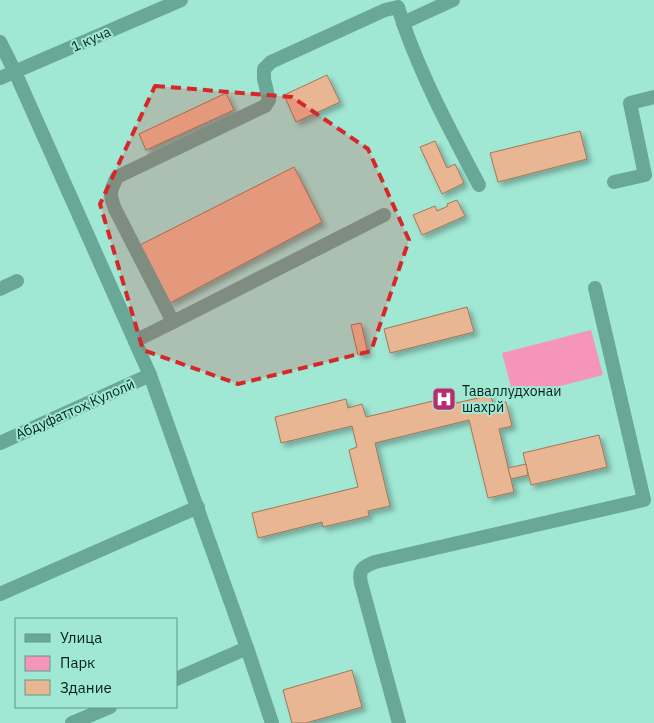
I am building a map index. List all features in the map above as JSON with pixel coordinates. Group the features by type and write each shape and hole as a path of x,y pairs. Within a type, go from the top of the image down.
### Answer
{"street":[{"name":"1 куча","path":"0,78 181,0"},
{"path":"403,23 453,0"},
{"path":"173,322 111,199 111,189 117,177 265,106 268,100 264,69 271,62 385,10 398,7 409,40 436,103 479,185"},
{"path":"0,42 150,375 198,507 272,723"},
{"path":"614,182 645,175 630,102 654,97"},
{"path":"135,341 384,215"},
{"path":"0,288 17,281"},
{"path":"399,723 361,583 361,570 375,562 644,500 595,288"},
{"name":"Абдуфаттоҳ Кулолӣ","path":"0,443 150,375"},
{"path":"0,594 198,507"},
{"path":"178,678 247,648"},
{"path":"72,723 108,708"}],"highlighted area":[{"path":"155,86 292,97 368,149 409,240 371,351 238,384 143,350 100,204"}],"green space":[{"path":"591,330 603,375 514,398 502,353"}],"building":[{"path":"327,75 340,102 296,122 284,95"},
{"path":"226,93 234,110 146,150 139,134"},
{"path":"580,131 587,159 498,182 490,153"},
{"path":"435,141 447,168 455,164 464,183 442,194 420,147"},
{"path":"294,167 322,222 170,303 140,245"},
{"path":"457,200 465,216 422,235 413,215 435,206 437,211"},
{"path":"467,307 474,332 390,353 384,329"},
{"path":"361,323 368,353 358,355 351,325"},
{"path":"491,395 493,405 506,402 512,426 499,429 514,492 488,498 469,420 375,443 390,506 368,511 369,516 323,527 322,522 258,538 252,513 358,487 349,450 357,447 352,426 281,443 275,417 346,399 348,408 362,404 366,417 450,397 452,404"},
{"path":"599,435 607,467 531,485 523,453"},
{"path":"526,464 528,475 511,479 508,468"},
{"path":"352,670 362,707 306,723 292,723 283,690"}],"place":[{"name":"Таваллудхонаи шахрй","path":"444,399"}]}
